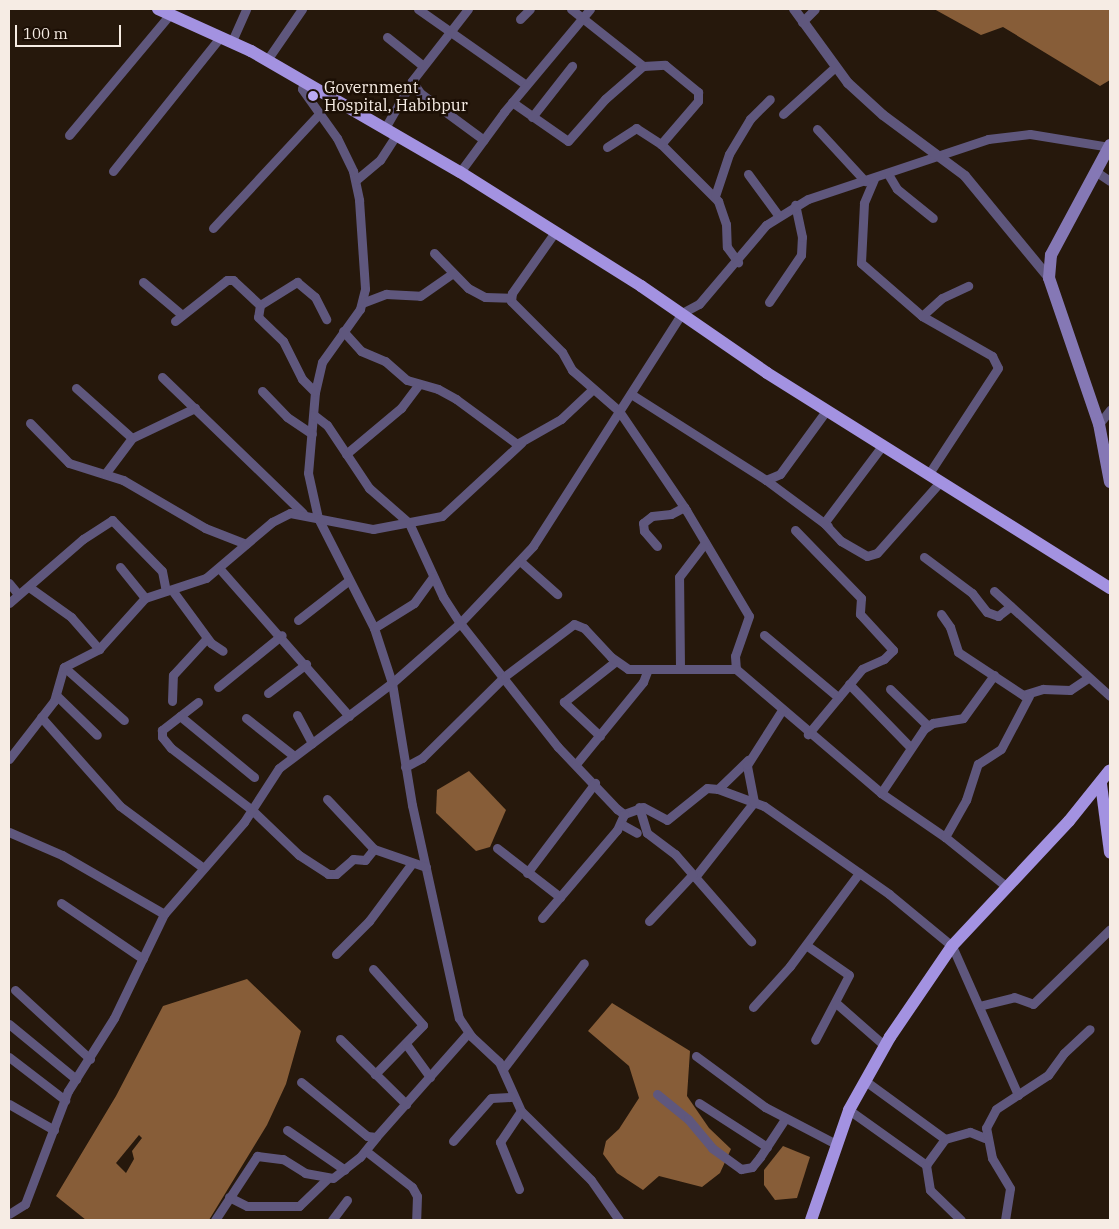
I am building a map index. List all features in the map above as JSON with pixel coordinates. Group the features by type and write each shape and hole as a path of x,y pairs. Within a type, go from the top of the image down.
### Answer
{"main road":[{"path":"158,9 226,39 267,60 460,172 682,314 826,411 928,475 1017,527 1110,588"},
{"path":"1110,146 1052,255 1049,278 1099,424 1110,482"},
{"path":"811,1220 849,1110 864,1080 885,1046 952,946 1101,784 1110,770"},
{"path":"1101,784 1110,852"}],"street":[{"path":"113,171 226,39 246,9"},
{"path":"267,60 302,9"},
{"path":"418,9 453,31 526,85"},
{"path":"356,180 380,160 412,81 422,65 453,31 468,9"},
{"path":"520,19 530,9"},
{"path":"571,9 643,66"},
{"path":"460,172 512,102 590,9"},
{"path":"794,9 835,67 877,110 938,155 986,197 1049,278"},
{"path":"802,22 815,9"},
{"path":"69,135 170,14"},
{"path":"388,37 422,65"},
{"path":"512,102 563,139 571,140 605,99 643,66 665,65 700,97 661,144"},
{"path":"532,117 572,66"},
{"path":"783,114 835,67"},
{"path":"304,81 302,89 337,138 356,180 361,216 362,303 322,362 314,392 314,415 308,480 318,518 348,581 374,628 392,683 405,767 456,1006 468,1033 503,1069 512,1097 521,1111 591,1180 619,1220"},
{"path":"412,81 420,93 484,140"},
{"path":"715,196 729,154 750,119 770,99"},
{"path":"213,228 320,114"},
{"path":"607,146 636,128 661,144 715,196 726,224 727,247 738,262"},
{"path":"817,129 870,180"},
{"path":"18,1220 9,1212 25,1204 64,1100 90,1059 164,914 252,810 274,774 312,742 350,716 392,683 460,623 542,535 682,314 698,304 738,262 766,225 795,205 988,139 1020,134 1110,146"},
{"path":"1095,171 1110,182"},
{"path":"748,174 778,215"},
{"path":"888,174 897,189 933,218"},
{"path":"870,180 864,203 859,258 866,269 922,316 987,352 998,368 928,475"},
{"path":"769,302 801,255 802,238 795,205"},
{"path":"510,298 555,232"},
{"path":"434,253 453,273 477,293 510,298 593,389 619,412 684,507 749,616 735,656 736,669"},
{"path":"362,303 386,294 420,296 453,273"},
{"path":"175,321 229,280 238,282 260,305"},
{"path":"143,282 182,315"},
{"path":"314,392 302,379 283,341 258,317 260,305 296,282 315,297 326,319"},
{"path":"922,316 942,298 968,286"},
{"path":"343,331 361,350 419,384 447,394 508,440 521,443"},
{"path":"162,377 303,513 318,518 373,529 409,523 449,513 521,443 567,415 593,389"},
{"path":"346,454 401,408 419,384"},
{"path":"76,388 132,438"},
{"path":"262,391 286,416 312,434"},
{"path":"631,394 766,480 835,531"},
{"path":"105,474 132,438 195,408"},
{"path":"1099,424 1110,410"},
{"path":"766,480 780,474 826,411"},
{"path":"314,415 327,425 369,488 409,523 433,577 460,623 576,764 624,814"},
{"path":"30,423 63,459 79,468 105,474 133,485 205,528 246,544"},
{"path":"824,523 882,446"},
{"path":"824,523 841,541 867,556 877,553 940,482"},
{"path":"657,546 644,531 643,523 652,516 671,514 684,507"},
{"path":"9,759 41,718 56,695 64,667 98,649 145,598 206,578 282,516 303,513"},
{"path":"9,603 83,539 112,520 156,563 169,590 207,638 223,651"},
{"path":"795,530 861,598 860,614 892,647 888,656 865,666 808,734"},
{"path":"680,667 679,577 705,543"},
{"path":"924,557 972,593 993,615 1003,614 1011,606"},
{"path":"520,560 557,594"},
{"path":"120,567 145,598"},
{"path":"219,568 282,636 350,716"},
{"path":"374,628 414,603 433,577"},
{"path":"298,620 348,581"},
{"path":"9,583 18,594"},
{"path":"29,587 71,617 98,649"},
{"path":"994,591 1110,696"},
{"path":"941,614 950,627 954,648 1029,696"},
{"path":"405,767 422,758 505,676 574,624 584,628 616,661 628,668 736,669 808,734 880,793 945,837 1006,887"},
{"path":"764,635 838,698"},
{"path":"218,687 282,636"},
{"path":"172,701 173,674 207,638"},
{"path":"600,736 564,702 616,661"},
{"path":"268,693 306,664"},
{"path":"64,667 124,720"},
{"path":"576,764 600,736 624,701 643,682 648,669"},
{"path":"880,793 910,747 928,726 963,718 994,674"},
{"path":"945,837 966,800 978,764 1001,749 1029,696 1043,689 1070,690 1088,678"},
{"path":"849,684 910,747"},
{"path":"890,688 928,726"},
{"path":"56,695 98,735"},
{"path":"198,702 162,730 166,743 252,810 299,855 328,874 336,874 353,859 366,860 374,849"},
{"path":"718,789 748,759 782,710"},
{"path":"296,714 312,742"},
{"path":"180,716 254,778"},
{"path":"41,718 120,806 202,867"},
{"path":"246,718 294,756"},
{"path":"649,921 694,876 754,802 748,759"},
{"path":"527,873 596,783"},
{"path":"542,918 621,824 624,814 639,807 667,820 707,788 718,789 754,802 859,873 952,946 1018,1095"},
{"path":"327,799 374,849 426,867"},
{"path":"639,807 647,833 671,850 751,941"},
{"path":"621,824 637,833"},
{"path":"9,832 62,855 164,914"},
{"path":"498,848 527,873 560,897"},
{"path":"336,954 368,921 412,863"},
{"path":"753,1008 806,945 859,873"},
{"path":"61,903 142,959"},
{"path":"978,1006 1014,998 1033,1004 1110,929"},
{"path":"806,945 849,975 815,1040"},
{"path":"503,1069 584,963"},
{"path":"373,969 423,1025 375,1074"},
{"path":"15,990 90,1059"},
{"path":"836,1002 885,1046"},
{"path":"9,1024 76,1079"},
{"path":"1005,1220 1010,1188 985,1138 986,1128 996,1109 1048,1075 1064,1053 1090,1029"},
{"path":"229,1197 247,1206 299,1206 328,1178 345,1170 366,1151 376,1136 468,1033"},
{"path":"340,1039 406,1104"},
{"path":"406,1044 430,1077"},
{"path":"696,1056 786,1119 836,1144"},
{"path":"9,1057 64,1100"},
{"path":"864,1080 945,1139"},
{"path":"301,1082 367,1136 376,1136"},
{"path":"657,1094 688,1119 712,1148 741,1169 752,1167 786,1119"},
{"path":"454,1141 491,1098 512,1097"},
{"path":"699,1103 767,1147"},
{"path":"9,1104 54,1130"},
{"path":"849,1110 926,1165"},
{"path":"519,1189 500,1142 521,1111"},
{"path":"288,1130 345,1170"},
{"path":"962,1220 930,1190 926,1165 945,1139 970,1132 985,1138"},
{"path":"366,1151 412,1187 417,1196 416,1220"},
{"path":"215,1220 251,1160 263,1154 328,1178"},
{"path":"332,1220 348,1200"}],"shaded area":[{"path":"934,9 1110,9 1110,80 1100,86 1003,27 981,35"},
{"path":"469,771 506,810 490,847 476,851 436,813 437,790"},
{"path":"247,979 301,1031 286,1084 267,1125 209,1220 86,1220 56,1196 116,1096 163,1006","holes":["139,1135 142,1138 132,1151 134,1159 126,1173 116,1163"]},
{"path":"612,1003 690,1051 687,1096 709,1128 731,1149 720,1173 702,1187 659,1176 643,1190 617,1173 603,1154 606,1141 619,1129 639,1098 629,1066 588,1031"},
{"path":"783,1146 810,1157 797,1198 775,1200 764,1185 764,1170"}],"place":[{"name":"Government Hospital, Habibpur","path":"313,96"}]}
